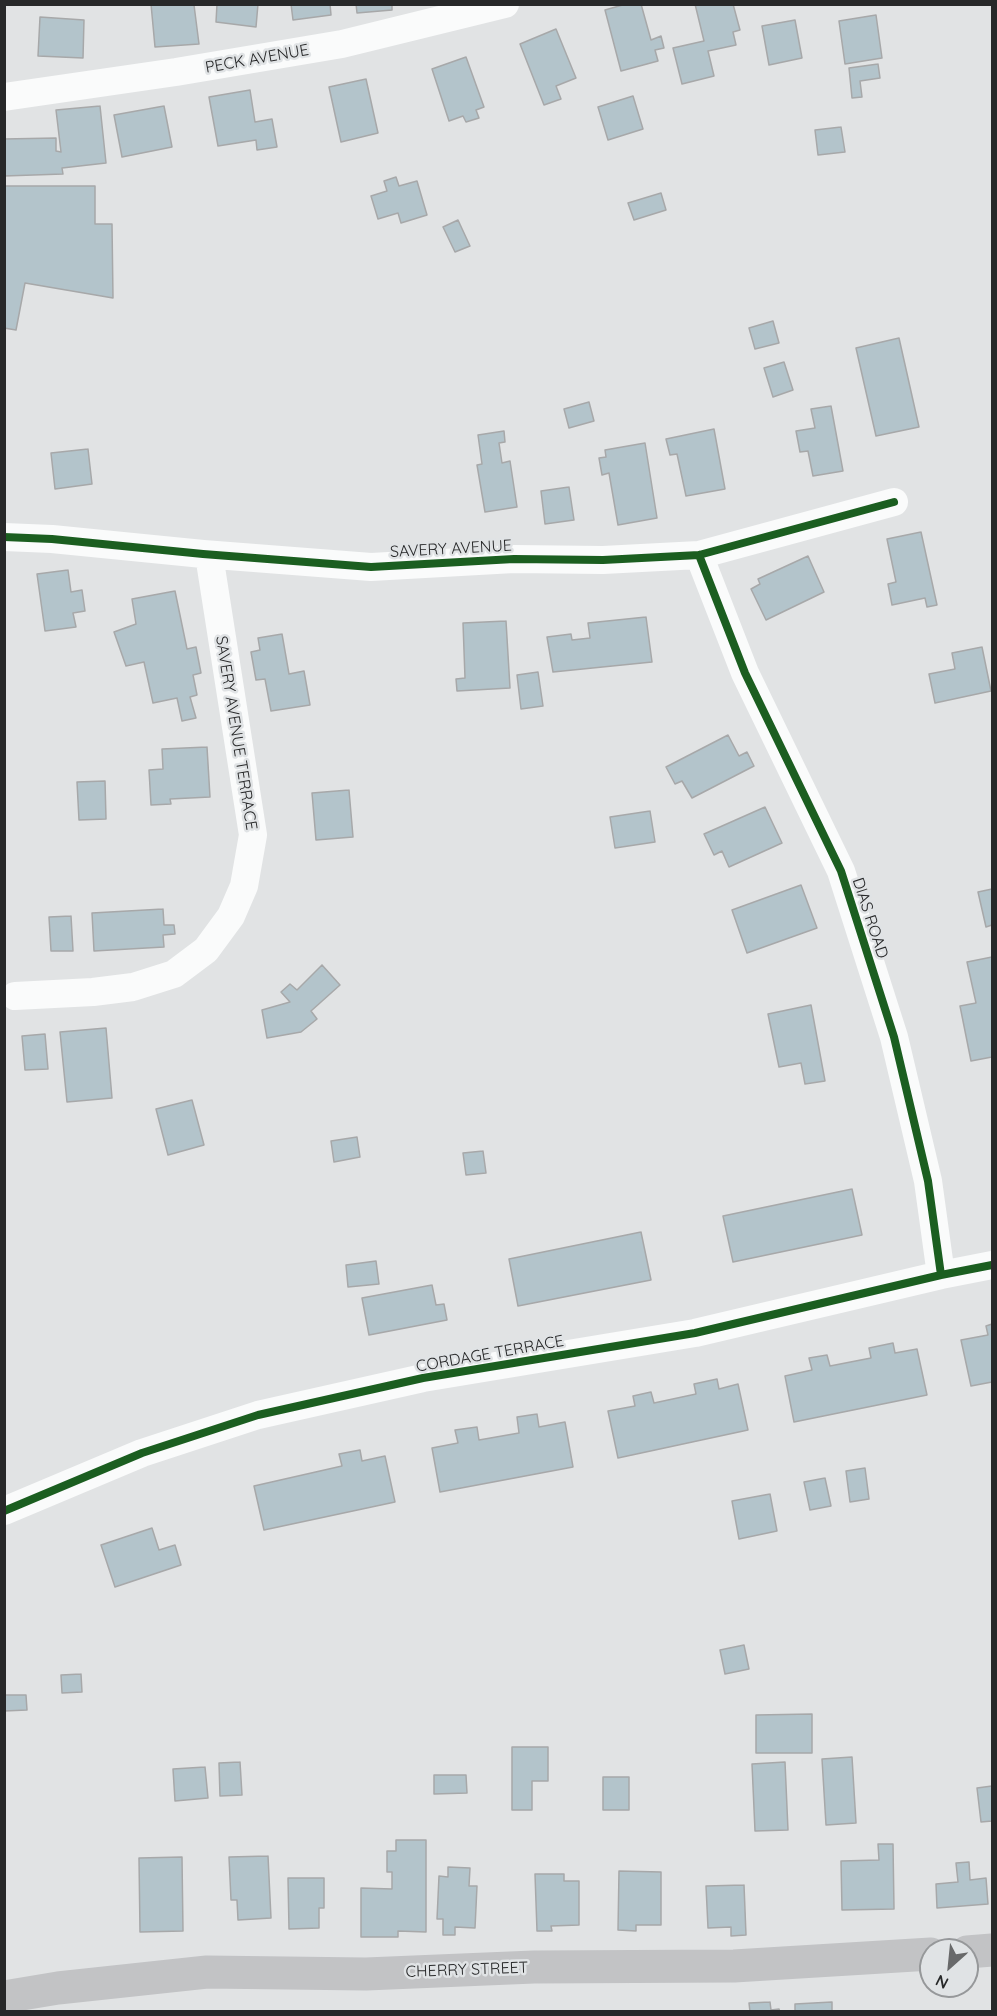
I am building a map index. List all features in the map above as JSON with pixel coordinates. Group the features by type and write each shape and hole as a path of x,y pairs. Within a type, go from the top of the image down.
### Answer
{"main road":[{"name":"CHERRY STREET","path":"4,1997 58,1988 207,1972 366,1974 534,1967 734,1966 919,1955"}],"street":[{"name":"PECK AVENUE","path":"4,97 176,72 342,44 506,4"},
{"name":"SAVERY AVENUE","path":"4,537 52,539 209,555 371,567 514,559 603,560 699,555 894,502"},
{"name":"SAVERY AVENUE TERRACE","path":"15,996 93,992 133,987 174,974 206,950 231,916 244,886 253,835 209,555"},
{"name":"DIAS ROAD","path":"699,555 745,673 841,871 894,1037 928,1180 940,1275"},
{"name":"CORDAGE TERRACE","path":"4,1511 142,1453 258,1416 423,1378 695,1333 940,1275 993,1265"}],"building":[{"path":"151,4 203,4 194,5 199,44 155,47"},
{"path":"217,4 258,4 256,27 216,22"},
{"path":"291,4 330,4 331,15 293,20"},
{"path":"356,4 392,4 392,10 357,13"},
{"path":"626,4 641,4 651,40 661,36 664,48 655,50 658,61 621,71 605,10"},
{"path":"695,4 733,4 740,30 733,32 736,45 708,51 714,76 682,84 673,48 704,41"},
{"path":"876,15 882,58 845,64 839,21"},
{"path":"40,17 84,20 83,58 38,56"},
{"path":"795,20 802,58 769,65 762,26"},
{"path":"556,29 576,78 556,86 561,99 544,105 520,44"},
{"path":"466,57 484,107 476,110 479,118 466,122 463,116 449,121 432,69"},
{"path":"878,64 880,78 860,81 862,97 852,98 849,68"},
{"path":"366,79 378,133 341,142 329,87"},
{"path":"250,90 255,122 272,119 277,147 257,150 256,140 218,146 209,97"},
{"path":"633,96 643,129 608,140 598,107"},
{"path":"100,106 106,163 62,168 63,174 4,176 4,139 56,138 56,151 61,152 56,110"},
{"path":"164,106 172,147 122,157 114,115"},
{"path":"841,127 845,152 818,155 815,130"},
{"path":"396,177 399,186 417,181 427,215 401,223 398,213 378,219 371,196 387,191 384,181"},
{"path":"4,186 95,186 95,224 112,224 113,298 25,283 16,330 4,328"},
{"path":"661,193 666,210 634,220 628,203"},
{"path":"458,220 470,246 455,252 443,227"},
{"path":"773,321 779,343 755,349 749,328"},
{"path":"899,338 919,427 876,436 856,348"},
{"path":"784,362 793,390 773,397 764,368"},
{"path":"589,402 594,421 569,428 564,409"},
{"path":"831,406 843,471 813,476 808,451 800,452 796,431 815,428 811,409"},
{"path":"714,429 725,489 686,496 677,454 670,455 666,439"},
{"path":"504,431 505,442 499,443 502,463 510,461 517,507 485,512 477,465 482,464 478,435"},
{"path":"645,443 657,518 618,525 609,473 602,475 599,458 606,457 605,450"},
{"path":"88,449 92,484 55,489 51,453"},
{"path":"569,487 574,520 545,524 541,491"},
{"path":"921,532 937,605 927,607 925,598 892,605 888,584 896,582 887,539"},
{"path":"808,556 824,592 766,620 751,589 760,584 758,579"},
{"path":"68,570 71,592 82,590 85,611 73,613 76,627 45,631 37,574"},
{"path":"175,591 187,649 196,647 201,673 193,675 197,695 190,697 196,718 182,721 177,698 153,703 144,662 126,666 114,632 136,624 132,599"},
{"path":"646,617 652,662 553,672 547,637 571,634 572,640 590,638 588,623"},
{"path":"506,621 510,688 457,691 456,679 465,678 463,623"},
{"path":"282,634 289,674 304,671 310,705 271,711 265,679 256,680 251,652 260,650 258,638"},
{"path":"982,647 991,691 935,703 929,674 955,669 952,653"},
{"path":"538,672 543,706 521,709 517,675"},
{"path":"728,735 739,756 747,752 754,766 692,798 682,781 675,784 666,767"},
{"path":"207,747 210,797 170,799 171,804 151,805 149,770 163,769 162,749"},
{"path":"105,781 106,819 79,820 77,782"},
{"path":"349,790 353,837 316,840 312,793"},
{"path":"765,807 782,843 729,867 722,851 714,855 704,834"},
{"path":"650,811 655,842 615,848 610,817"},
{"path":"801,885 817,928 747,953 732,910"},
{"path":"992,889 992,925 986,927 978,892"},
{"path":"163,909 164,925 174,925 175,934 163,935 164,947 94,951 92,913"},
{"path":"71,916 73,951 51,951 49,917"},
{"path":"992,957 992,1057 971,1061 960,1006 976,1003 967,962"},
{"path":"322,965 340,985 311,1011 317,1019 301,1032 267,1038 262,1010 290,1002 281,992 290,984 297,990"},
{"path":"811,1005 825,1081 805,1084 801,1063 779,1067 768,1014"},
{"path":"106,1028 112,1098 67,1102 60,1032"},
{"path":"45,1034 48,1069 25,1070 22,1036"},
{"path":"192,1100 204,1145 168,1155 156,1109"},
{"path":"357,1137 360,1157 334,1162 331,1141"},
{"path":"483,1151 486,1173 466,1175 463,1153"},
{"path":"852,1189 862,1235 733,1262 723,1216"},
{"path":"641,1232 651,1280 518,1306 509,1259"},
{"path":"376,1261 379,1284 348,1287 346,1265"},
{"path":"432,1285 436,1305 444,1304 447,1320 369,1335 362,1298"},
{"path":"992,1324 992,1382 971,1386 961,1340 988,1335 986,1326"},
{"path":"893,1343 895,1353 917,1349 927,1395 794,1422 785,1376 812,1370 809,1358 827,1355 830,1366 871,1358 869,1348"},
{"path":"717,1379 719,1389 738,1384 748,1430 618,1458 608,1411 635,1406 633,1396 651,1392 654,1403 696,1394 694,1384"},
{"path":"537,1414 539,1427 565,1422 573,1467 440,1492 432,1448 458,1443 455,1430 477,1427 479,1440 519,1433 517,1417"},
{"path":"360,1450 362,1461 385,1456 395,1502 264,1530 254,1486 342,1466 339,1454"},
{"path":"865,1468 869,1499 850,1502 846,1471"},
{"path":"825,1478 831,1506 810,1510 804,1482"},
{"path":"770,1494 777,1531 739,1539 732,1501"},
{"path":"152,1528 159,1550 175,1545 181,1565 115,1587 101,1545"},
{"path":"744,1645 749,1669 725,1674 720,1650"},
{"path":"81,1674 82,1692 62,1693 61,1675"},
{"path":"4,1695 26,1695 27,1710 4,1711"},
{"path":"812,1714 812,1753 756,1753 756,1715"},
{"path":"512,1747 548,1747 548,1781 532,1781 532,1810 512,1810"},
{"path":"852,1757 856,1823 826,1825 822,1759"},
{"path":"240,1762 242,1795 220,1796 219,1763"},
{"path":"785,1762 788,1830 755,1831 752,1764"},
{"path":"205,1767 208,1798 175,1801 173,1769"},
{"path":"434,1775 466,1775 467,1793 434,1794"},
{"path":"603,1777 629,1777 629,1810 603,1810"},
{"path":"992,1786 992,1821 981,1822 977,1788"},
{"path":"396,1840 426,1840 426,1932 398,1931 398,1937 361,1937 361,1888 392,1889 392,1872 387,1872 387,1851 396,1851"},
{"path":"878,1844 893,1844 894,1909 842,1910 841,1861 879,1860"},
{"path":"268,1856 271,1918 238,1920 237,1900 231,1900 229,1857"},
{"path":"182,1857 183,1931 140,1932 139,1858"},
{"path":"969,1862 970,1880 986,1878 988,1904 937,1908 936,1884 958,1882 956,1863"},
{"path":"448,1867 470,1868 469,1886 477,1886 475,1928 455,1927 455,1935 443,1935 443,1919 437,1919 439,1876 448,1877"},
{"path":"619,1871 661,1872 661,1925 636,1925 636,1931 618,1930"},
{"path":"535,1874 564,1874 564,1881 579,1881 579,1925 551,1926 552,1931 537,1931"},
{"path":"288,1878 324,1878 324,1908 319,1908 319,1928 289,1929"},
{"path":"744,1885 746,1935 731,1936 731,1927 708,1928 706,1886"},
{"path":"770,2002 771,2010 779,2009 780,2012 750,2012 749,2003"},
{"path":"832,2002 832,2012 795,2012 795,2004"}],"cycle path":[{"path":"4,537 52,539 371,567 514,559 603,560 699,555 894,502"},
{"path":"699,555 745,673 841,871 894,1037 928,1181 941,1275"},
{"path":"4,1511 142,1453 258,1415 423,1378 695,1333 992,1265"}]}
